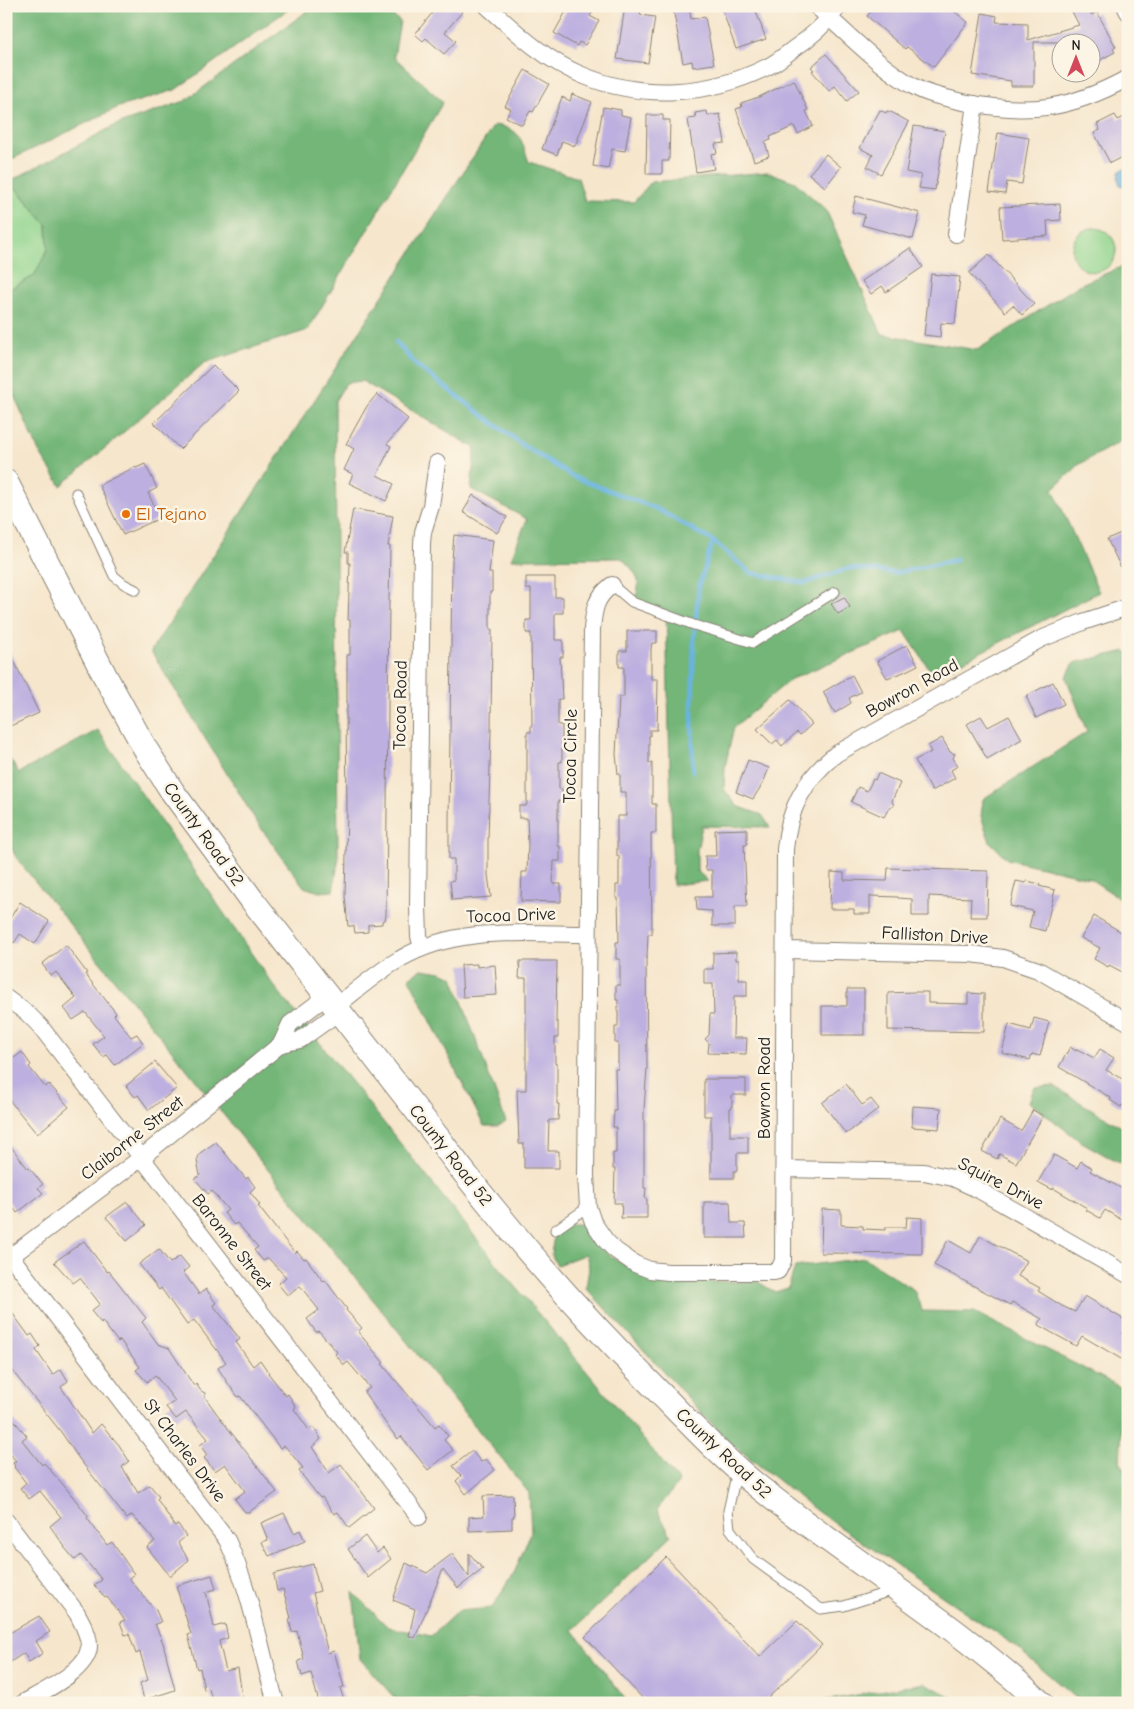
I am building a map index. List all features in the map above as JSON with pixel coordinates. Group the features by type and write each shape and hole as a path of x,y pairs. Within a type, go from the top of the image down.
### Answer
{"main road":[{"name":"County Road 52","path":"6,482 105,676 146,750 200,831 454,1161 532,1257 636,1368 738,1469 819,1534 980,1650 1041,1703"}],"street":[{"path":"486,6 541,52 581,75 625,88 667,92 693,90 718,85 768,67 806,41 835,12"},
{"path":"816,6 835,12 878,60 914,87 940,97 1013,109 1034,109 1060,106 1084,99 1128,78"},
{"path":"1125,6 1128,12"},
{"path":"956,234 975,104"},
{"name":"Tocoa Road","path":"422,948 419,936 418,908 422,544 423,532 431,506 437,463"},
{"name":"Tocoa Circle","path":"588,934 592,629 600,595 612,585"},
{"name":"Bowron Road","path":"588,934 586,1176 588,1207 593,1222 606,1241 626,1260 650,1270 668,1272 778,1272 783,1262 787,833 796,801 813,775 824,764 850,746 1022,649 1062,630 1128,607"},
{"name":"Tocoa Drive","path":"334,1005 401,958 422,948 453,938 487,933 588,934"},
{"name":"Falliston Drive","path":"785,950 971,954 1003,958 1038,970 1128,1022"},
{"name":"Baronne Street","path":"6,998 27,1013 40,1026 419,1518"},
{"name":"Claiborne Street","path":"8,1256 141,1158 281,1044 290,1024 334,1005"},
{"name":"Squire Drive","path":"784,1169 924,1172 953,1178 977,1189 1128,1275"},
{"name":"St Charles Drive","path":"8,1256 227,1540 238,1563 276,1703"},
{"path":"6,1521 77,1613 86,1630 89,1646 89,1651 83,1663 70,1674 23,1703"}],"lane":[{"path":"76,492 114,576 136,590"},
{"path":"612,585 632,602 694,625 753,643 835,592"},
{"path":"556,1230 588,1207"},
{"path":"738,1469 728,1511 730,1530 753,1559 821,1609 844,1606 896,1589"}],"green space":[{"path":"6,6 293,6 175,90 119,107 6,162"},
{"path":"314,6 380,6 400,21 394,57 443,102 308,330 204,363 61,486 39,452 6,377 6,291 34,276 48,249 47,225 10,181 116,125 185,101"},
{"path":"494,125 510,129 519,136 529,162 578,178 585,201 634,202 651,182 768,172 795,182 826,210 882,334 977,350 1081,284 1128,264 1128,437 1080,464 1053,489 1099,592 934,676 904,631 791,679 734,727 725,767 724,789 737,806 762,815 770,827 702,826 697,850 697,871 708,881 673,885 666,613 634,602 638,588 637,577 621,558 511,559 527,519 471,489 475,448 362,381 346,383 335,401 338,863 333,891 319,892 304,887 258,824 151,651"},
{"path":"10,182 47,225 48,249 34,276 6,291 6,184"},
{"path":"1094,228 1106,232 1112,238 1116,250 1112,262 1106,268 1094,272 1082,268 1076,262 1072,250 1076,238 1082,232"},
{"path":"1126,651 1128,653 1128,904 1089,878 1007,859 990,842 981,816 983,799 1087,732 1066,677 1074,663"},
{"path":"98,730 271,982 501,1269 679,1482 657,1510 671,1536 573,1630 628,1703 399,1703 360,1659 353,1592 388,1627 431,1636 458,1611 492,1608 515,1571 531,1532 529,1493 17,859 6,838 6,753 19,773"},
{"path":"422,969 441,972 453,977 506,1122 498,1126 484,1126 409,978"},
{"path":"1053,1086 1128,1131 1128,1168 1080,1141 1029,1102 1034,1088"},
{"path":"570,1224 581,1224 604,1251 624,1265 668,1281 758,1282 775,1292 788,1288 795,1267 865,1258 914,1290 922,1311 974,1312 1124,1389 1120,1462 1128,1474 1128,1703 1082,1703 1011,1643 818,1512 728,1441 586,1288 589,1267 586,1254 557,1265 551,1254 554,1236"},
{"path":"925,1683 957,1700 957,1703 811,1703"}],"water":[{"path":"1123,169 1128,170 1128,187 1120,185 1118,179 1119,172"}],"building":[{"path":"438,6 455,6 462,12 445,32 456,41 444,54 426,38 423,41 415,34"},
{"path":"569,6 596,6 590,16 599,21 585,45 579,42 577,46 554,33"},
{"path":"625,6 642,6 640,15 655,17 648,63 617,59"},
{"path":"689,6 691,19 705,17 714,64 693,67 692,61 683,63 673,8"},
{"path":"721,6 754,6 766,39 736,49"},
{"path":"876,6 947,6 968,22 934,67 907,47 905,49 867,16"},
{"path":"1069,6 1087,6 1091,15 1097,12 1116,47 1113,49 1115,52 1102,59 1102,32 1055,32 1079,25"},
{"path":"982,13 997,16 996,22 1028,23 1028,40 1052,33 1052,42 1034,42 1034,86 1011,86 1011,81 972,75"},
{"path":"826,54 859,91 847,101 835,86 829,91 812,71 814,70 811,67"},
{"path":"525,70 549,84 533,112 530,111 522,125 506,117 511,109 505,106"},
{"path":"794,80 813,126 798,134 794,126 770,137 771,140 765,142 769,156 754,161 736,109 742,107 741,103 759,97"},
{"path":"572,94 592,102 575,146 562,141 557,155 542,149 562,97 570,101"},
{"path":"603,107 621,110 621,115 631,117 625,151 612,149 608,169 593,166"},
{"path":"880,110 886,113 887,111 893,113 909,122 881,174 867,167 873,155 860,148"},
{"path":"707,111 708,116 720,114 725,143 715,144 717,153 711,154 714,169 696,172 688,119 696,118 695,113"},
{"path":"647,115 663,115 663,120 670,120 669,161 662,161 662,174 646,174"},
{"path":"1115,115 1118,120 1124,117 1128,123 1128,154 1110,163 1094,133 1100,130 1097,124"},
{"path":"914,126 945,131 935,190 919,188 921,175 906,172"},
{"path":"998,133 1029,138 1022,184 1007,182 1005,194 989,192"},
{"path":"826,154 841,167 825,187 809,174"},
{"path":"856,196 920,213 913,239 862,225 865,215 852,212"},
{"path":"1060,204 1061,220 1047,221 1048,236 1002,239 1000,207"},
{"path":"910,248 923,267 886,292 882,286 871,294 862,281"},
{"path":"989,255 1034,304 1022,315 1013,305 1005,312 969,273"},
{"path":"931,274 960,277 955,324 941,323 940,337 924,335"},
{"path":"213,365 239,391 180,449 154,423"},
{"path":"377,394 408,419 387,444 391,446 377,475 394,484 386,501 349,483 353,474 344,470 354,449 346,444 367,406"},
{"path":"145,464 157,488 148,493 160,518 123,535 99,485"},
{"path":"473,495 507,517 497,533 463,512"},
{"path":"353,509 393,516 388,546 390,546 386,915 382,924 368,925 368,932 355,933 354,926 348,926 345,896 347,812 346,710 347,655 350,655 350,620 348,620 350,563 348,563 348,552 345,552"},
{"path":"1128,530 1128,582 1107,539"},
{"path":"454,535 493,540 489,573 492,573 492,592 490,592 490,629 492,629 488,840 488,875 491,897 452,900 450,881 454,880 454,859 449,859 449,821 452,560"},
{"path":"526,577 555,577 555,597 563,597 563,613 555,613 555,640 563,640 563,657 560,657 562,699 558,699 558,725 562,725 562,762 559,762 559,789 562,789 562,801 558,801 560,861 554,861 553,884 561,884 561,902 521,901 522,872 527,872 528,843 527,818 519,818 519,806 526,806 527,803 527,732 531,732 532,725 531,633 526,633 526,620 531,620 531,589 526,589"},
{"path":"844,597 850,607 838,614 831,604"},
{"path":"627,631 657,631 657,643 652,643 651,649 651,679 658,679 657,730 650,730 649,736 649,763 652,763 652,804 656,804 656,833 651,833 652,934 648,934 646,958 647,1067 644,1109 644,1188 646,1188 647,1218 621,1218 622,1203 614,1203 615,1169 613,1169 613,1153 616,1153 616,1127 613,1127 614,1111 616,1111 615,1069 618,1069 618,1043 615,1043 615,1027 618,1027 616,985 620,985 620,959 616,959 616,942 619,942 618,898 616,898 616,885 619,885 617,816 626,816 626,792 620,792 620,774 618,774 616,754 619,697 624,697 624,667 619,667 619,651 627,651"},
{"path":"6,644 39,713 6,728"},
{"path":"907,645 918,665 887,678 877,661"},
{"path":"852,675 861,692 849,698 851,703 835,713 823,692"},
{"path":"1053,682 1064,704 1036,718 1026,696"},
{"path":"790,700 812,724 800,735 797,732 782,746 777,740 772,744 757,729"},
{"path":"981,716 988,727 1009,716 1022,739 987,759 967,724"},
{"path":"942,738 950,752 955,754 953,758 958,766 951,770 955,778 932,791 915,760 931,752 928,746"},
{"path":"748,760 769,768 763,783 753,799 736,792"},
{"path":"878,773 900,783 892,801 894,806 889,808 884,817 851,802 858,787 867,791"},
{"path":"747,829 747,845 744,845 747,906 735,906 735,926 712,926 712,911 697,910 696,897 712,897 712,870 706,870 705,856 716,856 715,830"},
{"path":"888,868 988,871 987,917 970,917 971,898 929,896 929,916 912,916 912,899 898,897 870,896 870,914 854,914 854,909 830,909 831,872 844,873 844,880 887,881"},
{"path":"1016,881 1040,884 1039,886 1055,890 1045,931 1029,927 1033,911 1010,906"},
{"path":"20,902 49,921 35,944 20,934 14,943 6,938 6,925"},
{"path":"1094,916 1128,936 1128,975 1094,959 1100,948 1081,938"},
{"path":"66,945 87,973 85,974 116,1013 114,1015 131,1037 137,1034 143,1043 115,1065 107,1055 103,1057 93,1044 104,1036 85,1012 73,1020 64,1008 76,998 56,972 51,976 42,964"},
{"path":"736,952 736,960 739,960 739,980 747,980 747,996 734,996 733,1038 747,1038 746,1054 708,1053 709,1043 705,1039 709,1035 710,1014 714,1014 713,984 704,984 704,969 713,969 713,953"},
{"path":"520,961 557,961 556,1022 558,1022 558,1038 555,1038 555,1064 557,1064 557,1104 559,1104 558,1120 549,1120 548,1151 559,1151 559,1168 524,1168 524,1144 519,1144 517,1090 526,1090 526,978 519,978"},
{"path":"477,964 477,967 495,965 497,995 463,997 461,965"},
{"path":"847,989 864,989 864,1035 822,1035 822,1006 847,1006"},
{"path":"928,992 928,1003 968,1004 968,993 984,994 984,1032 888,1030 888,993"},
{"path":"1034,1018 1049,1022 1040,1056 1032,1054 1030,1060 1002,1053 1009,1024 1031,1030"},
{"path":"1070,1047 1094,1058 1100,1049 1114,1058 1106,1070 1128,1082 1128,1108 1122,1105 1121,1107 1110,1100 1111,1098 1059,1067"},
{"path":"22,1052 31,1065 29,1067 45,1087 49,1084 69,1107 37,1134 6,1096 6,1064"},
{"path":"155,1062 177,1088 149,1110 138,1095 135,1097 126,1086"},
{"path":"704,1079 746,1079 746,1095 732,1095 732,1108 730,1108 730,1136 748,1136 748,1153 737,1153 737,1171 734,1171 734,1178 711,1178 711,1116 704,1116"},
{"path":"846,1084 862,1105 871,1099 879,1109 846,1134 822,1103"},
{"path":"913,1106 941,1108 939,1129 912,1127"},
{"path":"1033,1110 1043,1116 1016,1163 999,1154 997,1159 982,1151 1000,1119 1021,1131"},
{"path":"6,1140 28,1169 43,1184 38,1188 43,1193 17,1213 6,1198"},
{"path":"216,1142 246,1179 248,1177 255,1187 250,1192 260,1205 258,1206 295,1253 297,1251 304,1259 306,1258 323,1281 325,1280 346,1310 362,1328 358,1332 384,1363 382,1364 435,1427 439,1424 448,1436 444,1440 453,1450 428,1470 401,1436 398,1439 389,1428 364,1392 370,1388 348,1362 344,1365 335,1354 337,1352 319,1331 316,1332 307,1319 319,1310 300,1286 288,1296 278,1284 286,1277 268,1258 263,1261 254,1250 258,1247 237,1223 234,1225 224,1213 228,1210 212,1191 208,1194 195,1179 200,1175 197,1161 200,1153"},
{"path":"1054,1155 1077,1168 1081,1161 1092,1168 1090,1171 1128,1192 1128,1220 1124,1217 1122,1220 1105,1210 1100,1218 1053,1188 1053,1190 1038,1182"},
{"path":"127,1202 146,1225 127,1241 106,1217"},
{"path":"704,1202 730,1202 731,1223 745,1223 746,1238 704,1238"},
{"path":"822,1209 841,1210 841,1225 863,1226 863,1229 886,1230 886,1227 906,1227 907,1217 922,1218 922,1254 821,1253"},
{"path":"980,1236 1027,1261 1018,1276 1040,1288 1038,1291 1062,1306 1075,1312 1085,1296 1128,1322 1122,1334 1128,1337 1128,1363 1082,1336 1076,1346 1038,1325 1042,1319 1012,1302 1010,1305 934,1265 948,1240 971,1253"},
{"path":"84,1241 107,1272 109,1271 146,1318 142,1322 158,1344 169,1348 194,1386 196,1384 205,1393 205,1397 217,1414 277,1492 249,1512 245,1512 235,1499 245,1491 225,1464 215,1471 204,1458 207,1455 200,1445 208,1439 186,1412 176,1419 166,1407 175,1401 155,1375 147,1382 136,1370 140,1367 120,1340 118,1342 102,1321 101,1323 91,1311 100,1304 80,1278 73,1283 54,1262"},
{"path":"159,1249 170,1263 180,1256 189,1267 183,1272 199,1294 206,1289 216,1303 213,1305 240,1339 236,1342 253,1366 260,1360 286,1396 288,1394 296,1407 294,1409 309,1430 313,1427 321,1439 312,1447 329,1473 341,1464 374,1508 349,1528 338,1512 334,1514 322,1497 320,1498 299,1471 303,1468 284,1445 280,1448 240,1396 238,1397 218,1368 226,1362 194,1320 187,1325 161,1288 159,1290 139,1264"},
{"path":"13,1314 29,1336 32,1334 40,1346 36,1350 53,1375 61,1369 68,1381 61,1387 92,1433 101,1424 119,1445 129,1461 122,1467 138,1493 150,1485 175,1526 178,1524 186,1536 178,1543 189,1560 170,1576 147,1547 155,1541 132,1515 127,1519 6,1363 6,1319"},
{"path":"6,1411 27,1436 22,1440 42,1465 44,1463 66,1488 88,1516 87,1518 107,1545 112,1542 134,1574 129,1578 155,1608 161,1622 155,1624 163,1643 175,1690 144,1700 140,1683 148,1680 140,1652 136,1654 129,1634 125,1635 120,1622 125,1620 107,1597 105,1598 94,1585 102,1580 81,1555 75,1560 64,1547 50,1526 61,1517 40,1491 29,1499 20,1488 26,1483 14,1467 13,1463 16,1461 6,1449"},
{"path":"472,1451 481,1462 486,1459 495,1470 466,1494 456,1481 461,1476 453,1466"},
{"path":"513,1495 514,1517 512,1517 512,1529 469,1531 469,1517 484,1516 483,1496"},
{"path":"284,1513 294,1533 300,1530 305,1541 269,1556 262,1542 268,1540 261,1523"},
{"path":"365,1536 377,1553 383,1548 391,1559 368,1578 348,1549"},
{"path":"469,1553 483,1569 458,1588 443,1569 415,1638 409,1636 415,1609 393,1600 406,1563 427,1573 452,1554 469,1577"},
{"path":"666,1557 760,1657 797,1621 822,1645 763,1703 647,1703 585,1637"},
{"path":"313,1564 320,1591 313,1593 328,1653 334,1651 344,1687 340,1688 345,1703 319,1703 311,1673 302,1676 298,1661 304,1659 297,1631 292,1632 289,1619 291,1618 283,1589 277,1591 274,1574"},
{"path":"212,1575 216,1589 206,1592 214,1627 225,1624 228,1638 219,1641 226,1671 238,1668 243,1703 213,1703 209,1689 204,1690 200,1668 197,1669 188,1635 191,1634 176,1586"},
{"path":"39,1616 50,1632 36,1641 43,1653 29,1662 24,1653 6,1665 6,1635"}],"waterway":[{"path":"396,342 417,366 524,446 574,477 657,509 713,541 751,573 805,583 850,568 896,573 956,560"},
{"path":"693,771 694,637 699,586 713,541"}],"place":[{"name":"El Tejano","path":"126,514"}]}
